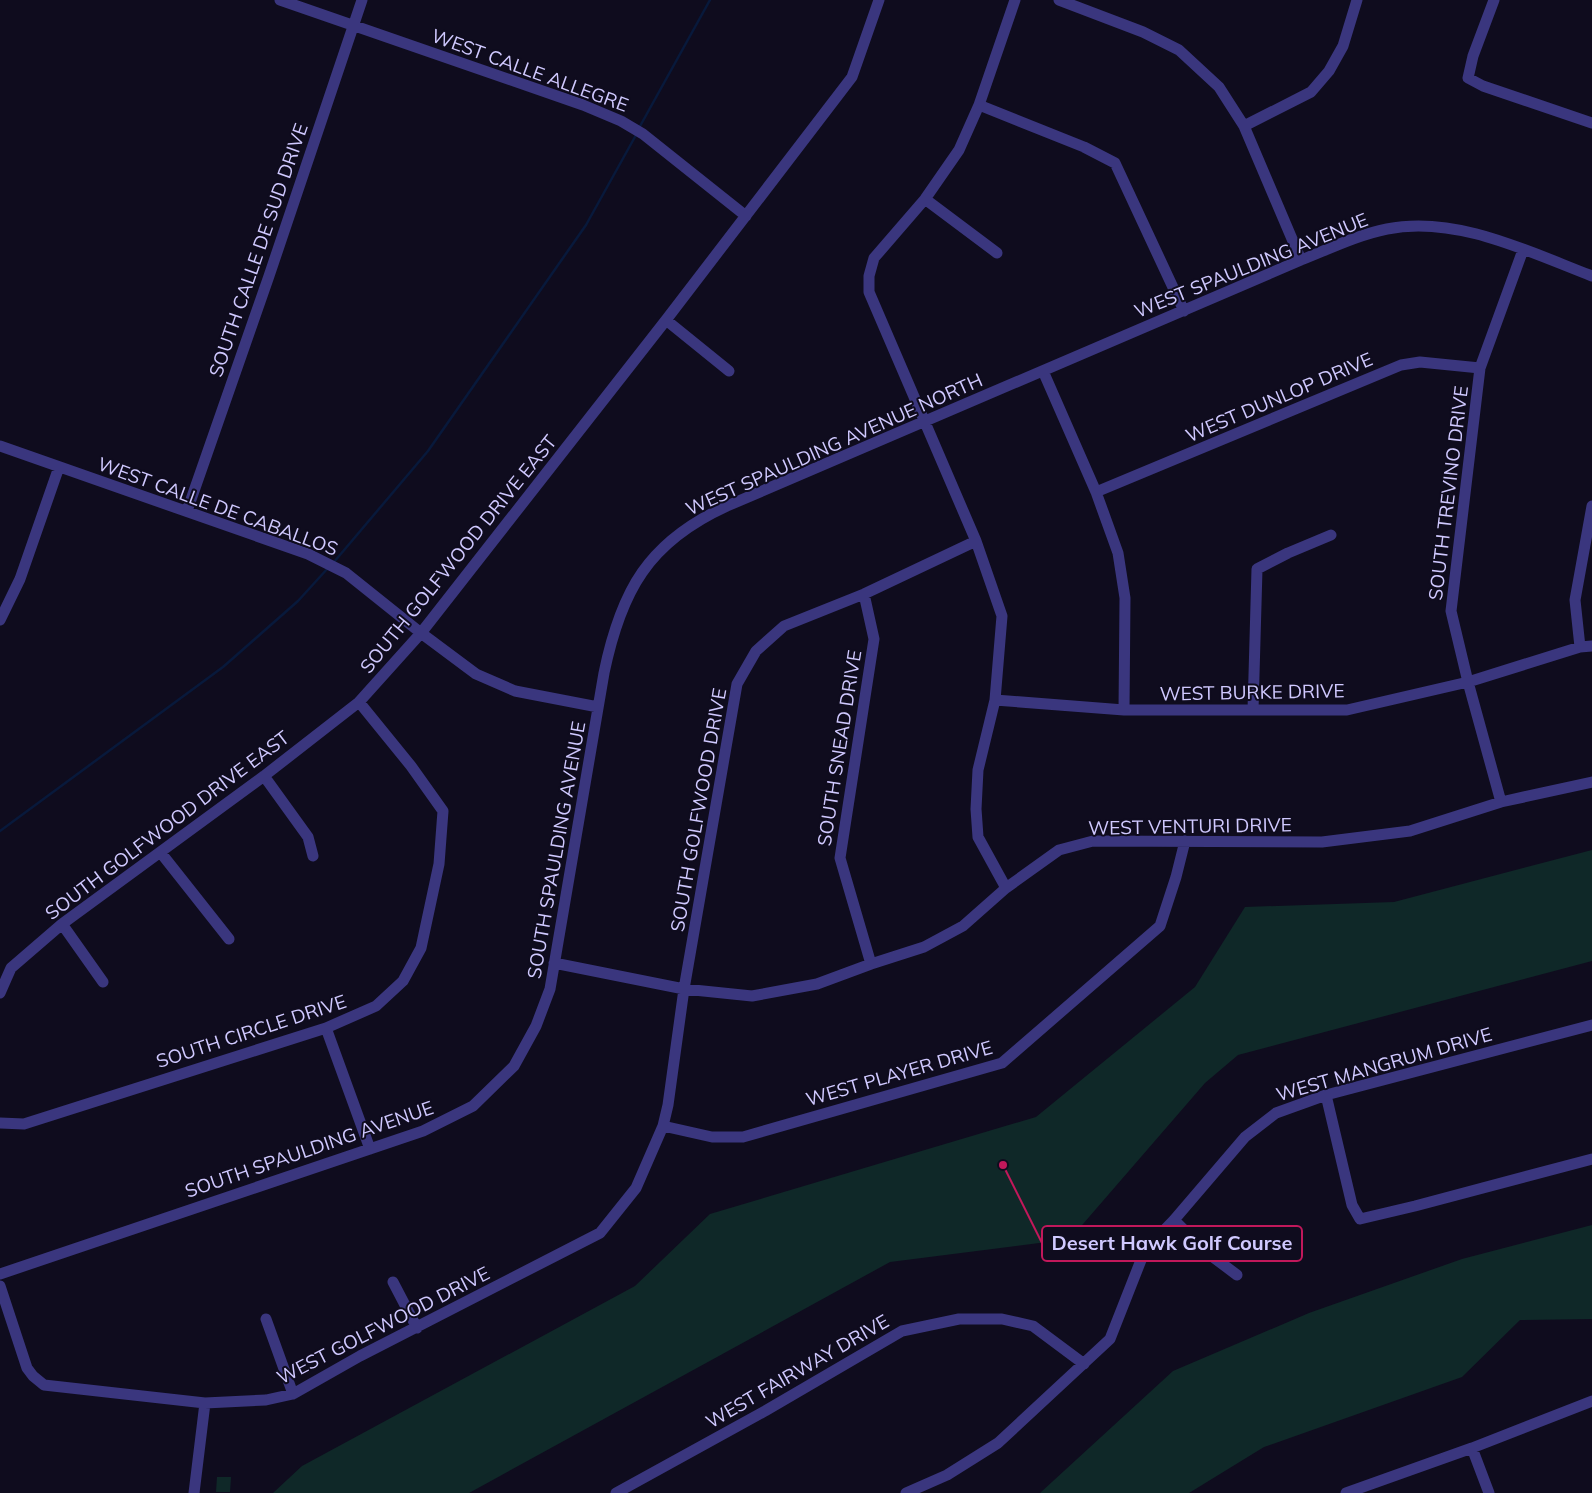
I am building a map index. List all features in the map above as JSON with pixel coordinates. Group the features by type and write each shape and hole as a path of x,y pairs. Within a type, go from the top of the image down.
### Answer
{"street":[{"name":"WEST CALLE ALLEGRE","path":"280,0 583,105 621,120 643,134 746,216"},
{"name":"SOUTH CALLE DE SUD DRIVE","path":"187,510 269,276 362,0"},
{"name":"SOUTH GOLFWOOD DRIVE EAST","path":"0,993 12,968 62,924 161,853 359,702 421,633 666,320 852,76 879,0"},
{"path":"1006,888 978,837 976,809 978,770 995,700 1002,616 976,541 869,292 869,276 874,258 924,200 959,150 979,105 1015,0"},
{"path":"1059,0 1143,32 1179,50 1219,87 1244,126 1301,260"},
{"path":"1244,126 1311,92 1329,70 1343,46 1357,0"},
{"path":"1494,0 1473,56 1468,78 1483,86 1591,120"},
{"path":"979,105 1084,147 1115,163 1184,311"},
{"path":"924,200 997,253"},
{"name":"WEST SPAULDING AVENUE","path":"1043,371 1301,260 1370,233 1386,229 1420,225 1467,232 1523,250 1592,276"},
{"name":"SOUTH TREVINO DRIVE","path":"1501,802 1468,682 1451,611 1480,368 1523,250"},
{"path":"666,320 729,371"},
{"name":"WEST DUNLOP DRIVE","path":"1096,492 1401,366 1420,362 1480,368"},
{"path":"1043,371 1096,492 1118,553 1125,598 1124,710"},
{"name":"WEST SPAULDING AVENUE NORTH","path":"648,562 679,533 714,512 1043,371"},
{"name":"WEST CALLE DE CABALLOS","path":"0,446 308,554 346,573 476,674 515,691 598,707"},
{"path":"0,620 20,579 59,467"},
{"path":"1586,646 1575,600 1592,506"},
{"path":"1253,710 1256,569 1331,535"},
{"name":"SOUTH GOLFWOOD DRIVE","path":"668,1105 684,989 737,684 756,651 784,626 864,594 976,541"},
{"name":"SOUTH SPAULDING AVENUE","path":"0,1274 423,1131 472,1106 514,1066 536,1026 550,989 604,673 615,626 628,593 648,562"},
{"name":"SOUTH SNEAD DRIVE","path":"864,594 874,639 840,858 871,964"},
{"name":"WEST BURKE DRIVE","path":"995,700 1124,710 1347,710 1468,682 1586,646"},
{"name":"SOUTH CIRCLE DRIVE","path":"0,1123 24,1124 326,1028 376,1006 402,981 421,948 438,864 443,811 411,766 359,702"},
{"path":"264,776 308,837 313,856"},
{"name":"WEST VENTURI DRIVE","path":"554,963 684,989 752,996 817,984 924,947 963,926 1006,888 1059,850 1093,841 1322,842 1410,831 1501,802 1592,782"},
{"name":"WEST PLAYER DRIVE","path":"663,1126 712,1136 743,1137 1002,1063 1160,926 1176,877 1185,841"},
{"path":"161,853 229,939"},
{"path":"62,924 103,982"},
{"name":"WEST MANGRUM DRIVE","path":"906,1493 948,1475 998,1443 1110,1339 1145,1250 1174,1220 1245,1137 1276,1113 1326,1096 1592,1025"},
{"path":"326,1028 370,1149"},
{"path":"1326,1096 1352,1205 1360,1220 1592,1159"},
{"name":"WEST GOLFWOOD DRIVE","path":"0,1286 27,1368 44,1385 205,1403 266,1400 293,1394 360,1356 600,1233 636,1188 663,1126 668,1105"},
{"path":"1174,1220 1205,1251 1237,1275"},
{"path":"393,1282 417,1328"},
{"path":"266,1319 293,1394"},
{"name":"WEST FAIRWAY DRIVE","path":"616,1493 765,1411 902,1331 959,1319 1002,1320 1033,1326 1084,1364"},
{"path":"1346,1493 1362,1490 1592,1401"},
{"path":"194,1493 205,1403"},
{"path":"1472,1448 1489,1493"}],"green space":[{"path":"1592,850 1592,961 1238,1055 1205,1083 1070,1239 890,1262 469,1493 273,1493 302,1466 635,1286 710,1214 1036,1117 1195,987 1245,907 1394,902"},
{"path":"1592,1225 1592,1319 1520,1320 1462,1377 1264,1447 1189,1493 1040,1493 1173,1371 1309,1313 1462,1259"},
{"path":"217,1477 231,1477 230,1492 216,1492"}],"waterway":[{"path":"639,128 710,0"},
{"path":"334,562 428,451 586,225 636,135"},
{"path":"0,831 223,667 298,601 328,568"}],"place":[{"name":"Desert Hawk Golf Course","path":"1003,1165"}]}
